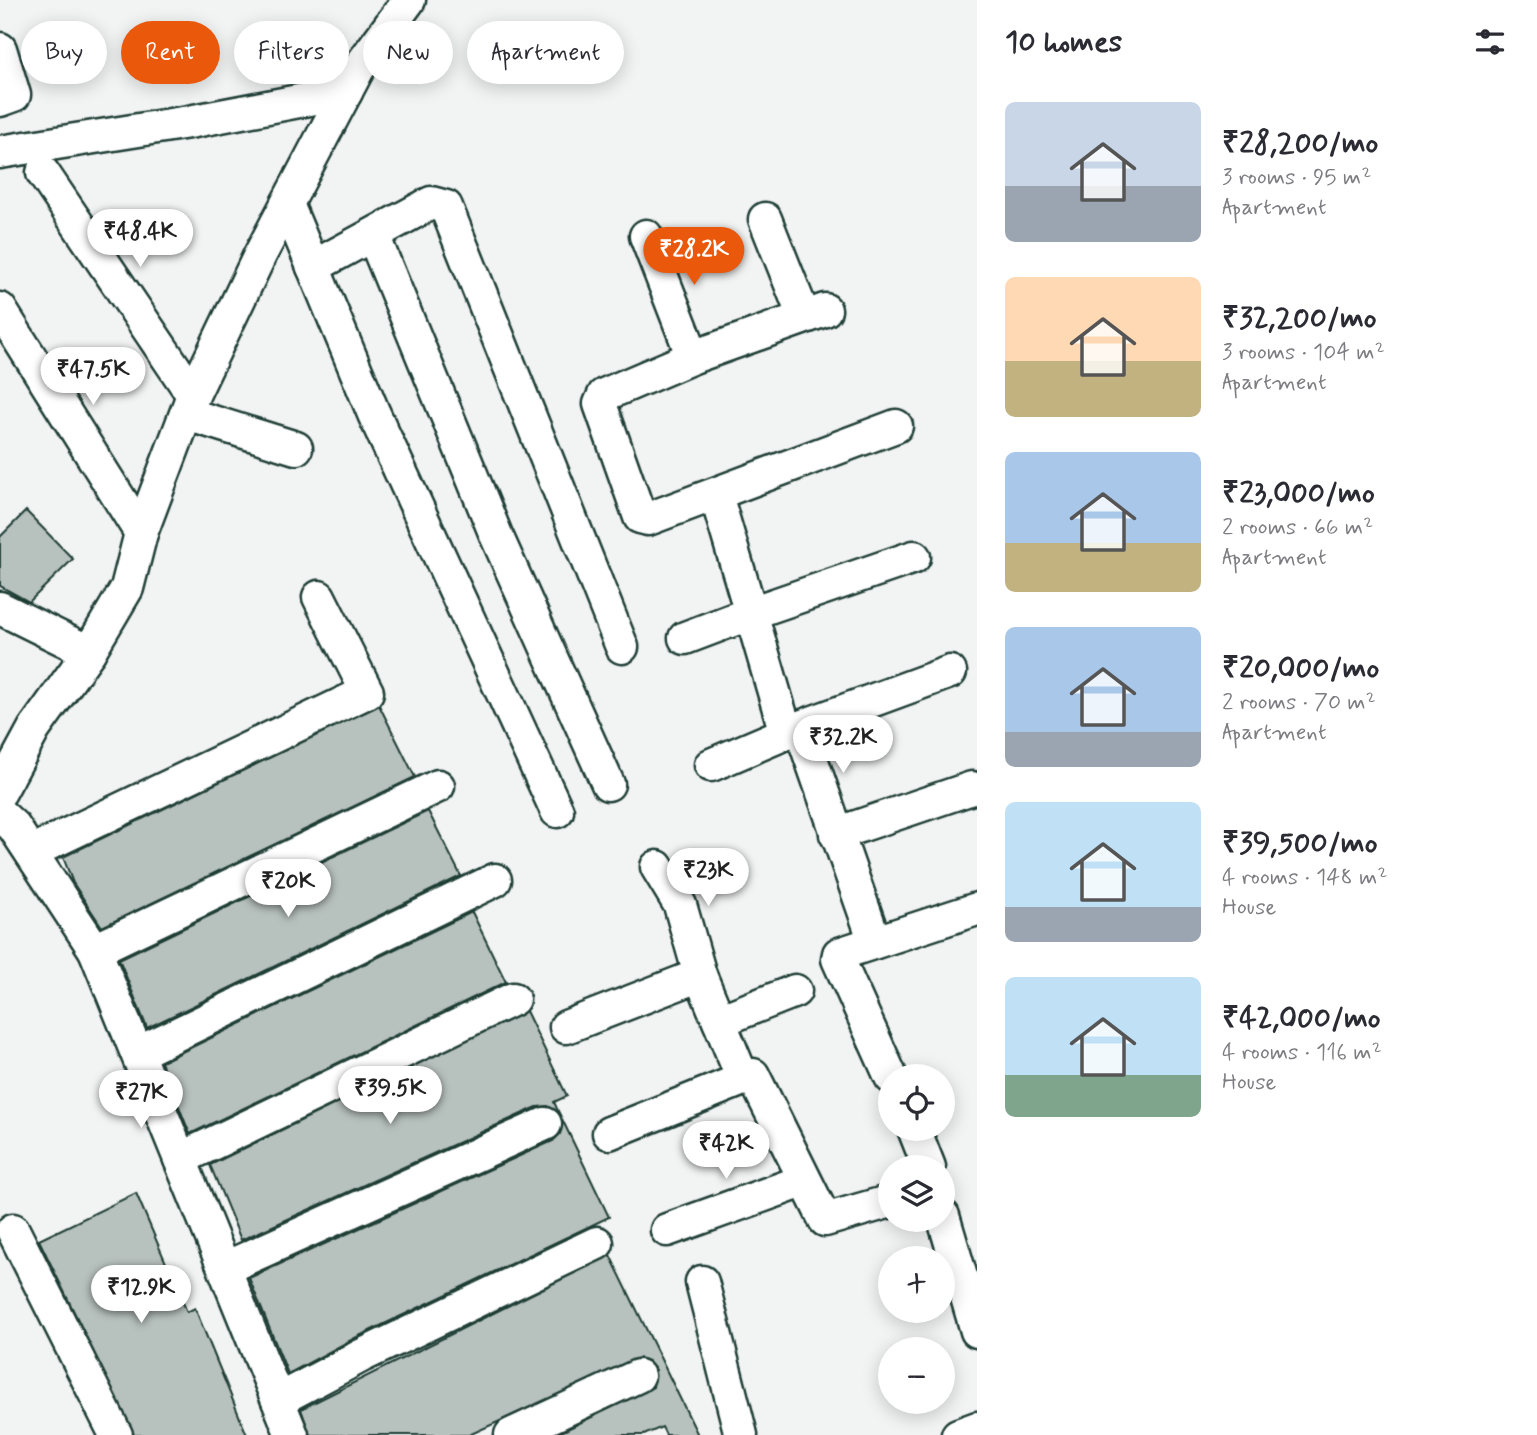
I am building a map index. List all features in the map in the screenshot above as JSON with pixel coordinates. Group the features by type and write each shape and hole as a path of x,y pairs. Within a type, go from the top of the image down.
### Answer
{"street":[{"path":"0,792 34,729 89,652 127,588 141,533 190,404 287,204 358,69 409,0"},
{"path":"0,49 14,95 0,100"},
{"path":"0,152 189,122 346,92"},
{"path":"43,173 190,404 296,448"},
{"path":"313,267 431,203 446,207 622,647"},
{"path":"287,204 374,414 557,811"},
{"path":"765,219 815,313 693,357 604,394 600,404 640,517 648,520 896,426"},
{"path":"373,235 496,535 608,784"},
{"path":"646,236 693,357"},
{"path":"0,309 141,533"},
{"path":"716,495 751,613 875,942"},
{"path":"685,638 914,557"},
{"path":"31,852 367,692 319,597"},
{"path":"0,608 89,652"},
{"path":"711,765 793,730 950,672"},
{"path":"95,950 438,786"},
{"path":"836,834 972,788"},
{"path":"0,814 14,827 95,950 292,1435"},
{"path":"657,867 680,905 700,975 743,1079"},
{"path":"138,1054 495,880"},
{"path":"885,1064 838,959 839,954 977,909"},
{"path":"566,1027 700,975"},
{"path":"719,1021 795,991"},
{"path":"180,1159 513,999"},
{"path":"610,1133 753,1075 803,1181 825,1220 878,1205"},
{"path":"225,1268 545,1124"},
{"path":"667,1230 803,1181"},
{"path":"13,1230 116,1435"},
{"path":"948,1232 977,1331"},
{"path":"278,1400 363,1355 597,1243"},
{"path":"702,1282 741,1435"},
{"path":"511,1435 638,1376"},
{"path":"958,1435 977,1428"}],"building":[{"path":"26,511 73,559 29,602 0,586 0,537"},
{"path":"379,705 415,777 102,927 73,883 63,857"},
{"path":"428,811 461,876 147,1028 119,959"},
{"path":"472,912 506,982 190,1134 161,1062"},
{"path":"526,1011 567,1096 554,1102 559,1113 548,1106 537,1107 241,1240 210,1165"},
{"path":"563,1121 609,1217 355,1338 288,1374 249,1278 553,1141 560,1134"},
{"path":"136,1193 187,1312 195,1308 247,1435 134,1435 39,1240"},
{"path":"610,1255 698,1435 666,1435 662,1427 644,1435 555,1435 653,1387 655,1369 648,1361 639,1358 469,1435 310,1435 301,1409"}]}
